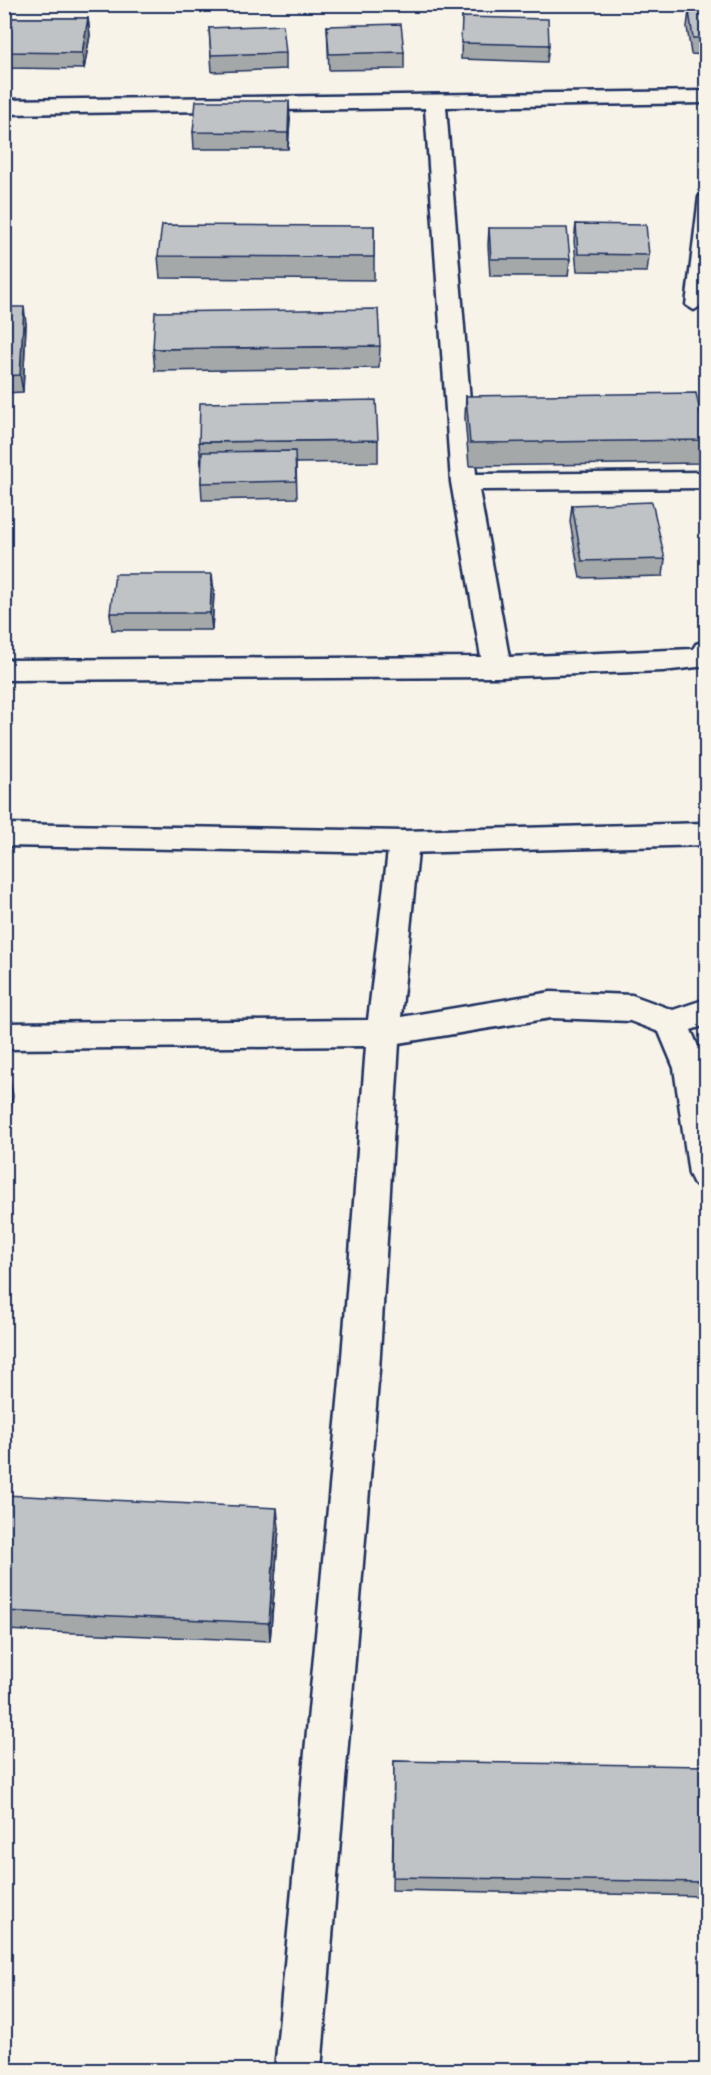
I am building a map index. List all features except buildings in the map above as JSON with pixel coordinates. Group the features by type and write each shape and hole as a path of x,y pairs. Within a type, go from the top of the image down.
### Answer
{"main road":[{"path":"4,107 706,97"},
{"path":"435,101 464,482 497,666"},
{"path":"464,482 706,480"},
{"path":"4,670 497,666 663,661 702,658 706,651"},
{"path":"4,835 404,843 706,834"},
{"path":"298,2070 360,1370 383,1033 404,843"},
{"path":"4,1036 383,1033 551,1005 632,1008 672,1023 706,1012"},
{"path":"672,1023 691,1068 706,1174"}],"lane":[{"path":"693,305 706,197"}]}
